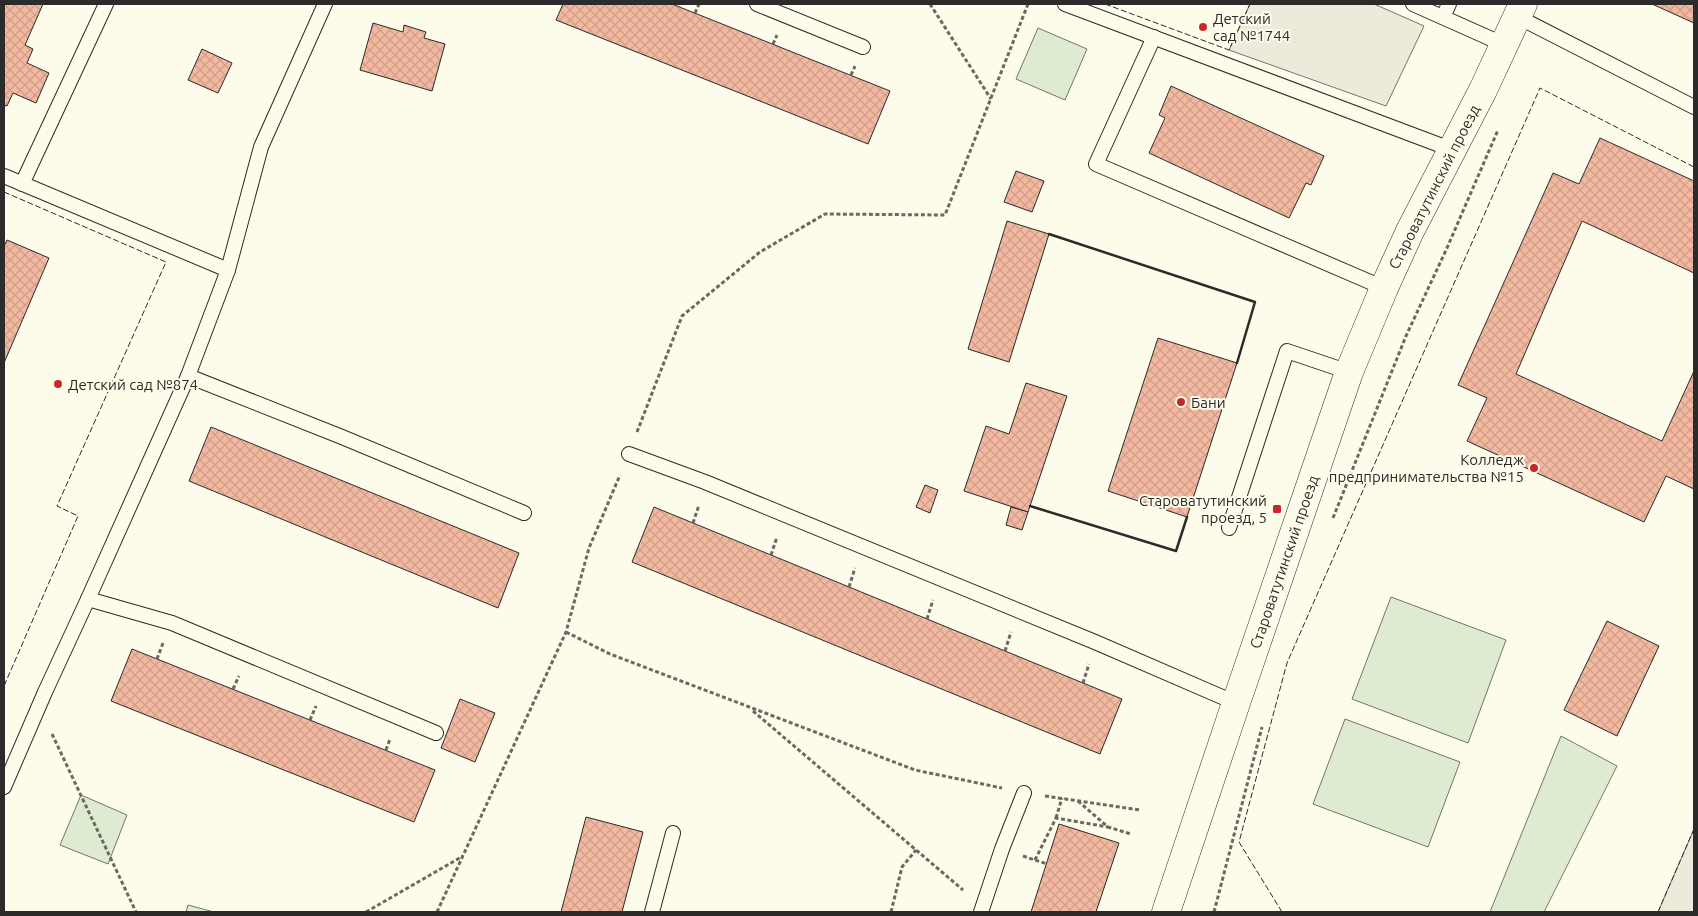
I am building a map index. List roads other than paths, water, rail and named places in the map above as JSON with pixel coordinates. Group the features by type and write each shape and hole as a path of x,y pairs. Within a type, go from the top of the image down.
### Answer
{"street":[{"name":"Староватутинский проезд","path":"1166,912 1348,372 1410,231 1453,150 1505,45 1520,10"}],"lane":[{"path":"22,184 106,4"},
{"path":"4,785 188,376 228,270 261,147 325,4"},
{"path":"757,4 862,47"},
{"path":"1065,4 1453,150"},
{"path":"1413,4 1505,45"},
{"path":"1443,17 1449,4"},
{"path":"1520,10 1694,107"},
{"path":"1154,37 1096,164 1384,288"},
{"path":"4,176 228,270"},
{"path":"1229,528 1287,351 1348,372"},
{"path":"188,376 342,437 524,513"},
{"path":"628,454 705,482 1096,642 1236,703"},
{"path":"88,599 172,623 436,733"},
{"path":"982,910 1002,849 1024,793"},
{"path":"652,912 673,832"}],"place":[{"name":"Детский сад №1744","path":"1203,27"},
{"name":"Детский сад №874","path":"58,384"},
{"name":"Бани","path":"1181,402"},
{"name":"Колледж предпринимательства №15","path":"1534,468"},
{"name":"Староватутинский проезд, 5","path":"1277,509"}]}
